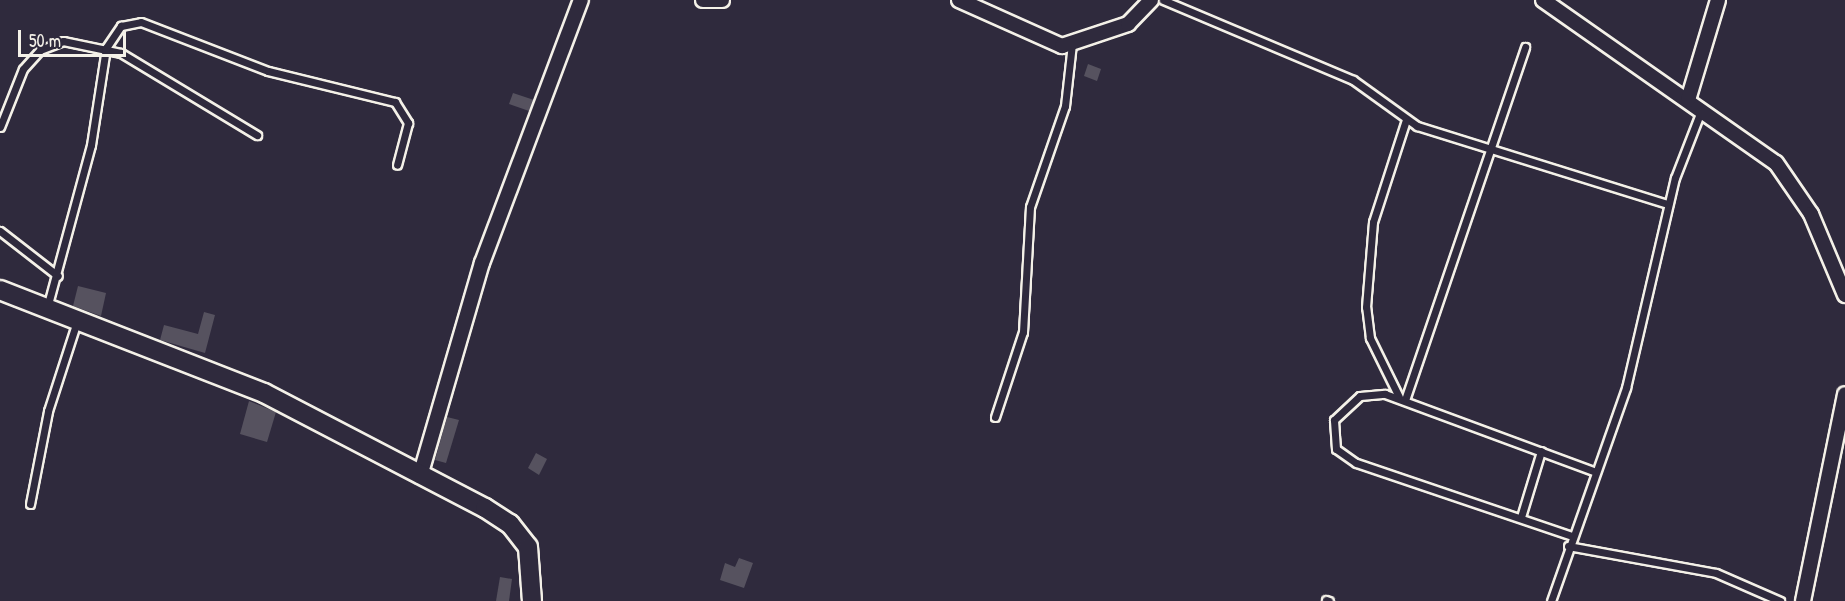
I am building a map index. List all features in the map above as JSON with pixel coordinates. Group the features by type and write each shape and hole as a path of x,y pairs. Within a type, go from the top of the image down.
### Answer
{"street":[{"path":"420,476 483,263 581,0"},
{"path":"703,0 722,0"},
{"path":"959,0 1052,45 1072,44 1128,24 1151,0"},
{"path":"1543,0 1756,146 1795,186 1845,295"},
{"path":"1688,100 1718,0"},
{"path":"0,290 264,393 329,423 420,476 484,508 522,535 532,563 532,601"},
{"path":"1803,601 1845,394"}],"lane":[{"path":"1163,0 1353,80 1406,120 1668,204"},
{"path":"46,308 57,276 92,145 106,48 121,26 141,22 268,71 395,102 408,123 397,165"},
{"path":"0,127 23,69 40,50 63,41 106,48 257,135"},
{"path":"995,417 1023,332 1030,207 1065,106 1072,44"},
{"path":"1402,398 1525,47"},
{"path":"1551,601 1568,546 1626,388 1668,204 1702,109"},
{"path":"1402,398 1370,338 1366,307 1373,222 1406,120"},
{"path":"0,231 57,276"},
{"path":"30,504 48,411 77,321"},
{"path":"1572,536 1521,517 1369,468 1336,449 1331,432 1344,406 1372,393 1402,398 1596,472"},
{"path":"1521,517 1541,451"},
{"path":"1568,546 1716,573 1780,601"}],"building":[{"path":"1088,64 1101,69 1097,81 1084,76"},
{"path":"513,93 534,100 529,111 509,104"},
{"path":"78,286 106,293 101,316 73,306"},
{"path":"204,312 215,315 205,353 160,340 164,325 198,334"},
{"path":"249,401 276,412 267,442 240,434"},
{"path":"447,417 459,420 446,463 435,460"},
{"path":"536,453 547,459 539,475 528,468"},
{"path":"739,558 753,563 744,588 720,580 725,563 735,567"},
{"path":"500,577 512,579 509,601 496,601"}]}
